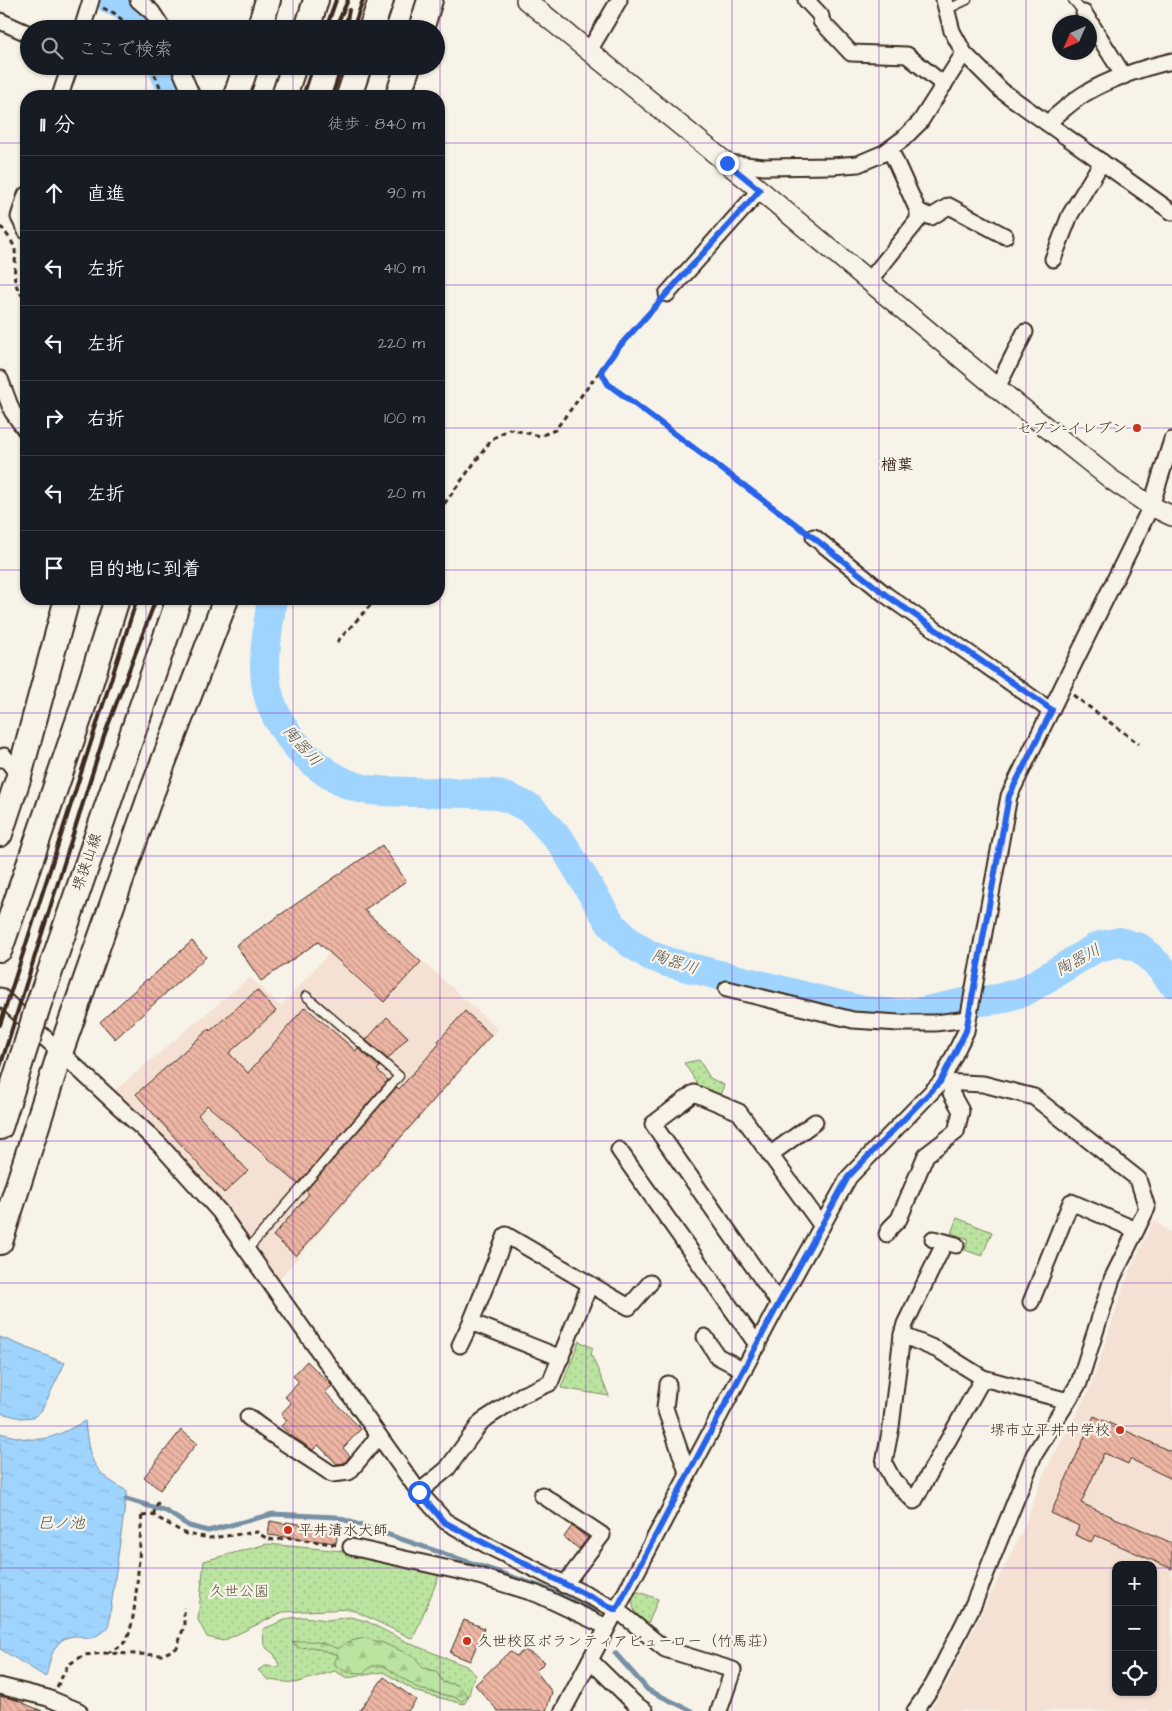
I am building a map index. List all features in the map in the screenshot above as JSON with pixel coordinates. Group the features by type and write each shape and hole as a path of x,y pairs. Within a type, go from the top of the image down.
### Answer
{"main road":[{"path":"262,20 268,0"},
{"path":"310,20 316,0"},
{"path":"374,20 381,0"},
{"path":"424,20 430,0"},
{"path":"238,90 243,75"},
{"path":"286,90 291,75"},
{"path":"350,90 355,75"},
{"path":"400,90 405,75"},
{"path":"0,834 19,776 66,605"},
{"path":"0,949 80,716 115,605"},
{"name":"堺狭山線","path":"0,1127 37,1009 177,605"},
{"path":"0,1242 60,1053 150,797 224,605"}],"street":[{"path":"138,0 152,12 157,20"},
{"path":"526,0 760,190 997,388 1112,480 1151,506 1172,516"},
{"path":"589,51 619,0"},
{"path":"806,0 821,16 821,21 851,53 907,55 944,85"},
{"path":"85,20 91,1"},
{"path":"945,5 952,31 964,53 1002,91 1172,212"},
{"path":"1084,13 1124,76"},
{"path":"0,21 20,30"},
{"path":"727,163 764,167 858,164 890,149 920,122 964,53"},
{"path":"1047,123 1084,95 1110,81 1154,65 1172,61"},
{"path":"62,90 67,75"},
{"path":"183,75 189,90"},
{"path":"869,281 918,220 918,212 890,149"},
{"path":"1053,259 1070,215 1102,162"},
{"path":"667,294 760,190"},
{"path":"918,212 931,216 948,206 1005,236"},
{"path":"997,388 1025,332"},
{"path":"0,379 12,411 20,422"},
{"path":"563,1711 758,1346 779,1303 848,1177 947,1082 966,1031 1009,796 1151,506 1172,440"},
{"path":"814,538 886,595 1052,710"},
{"path":"0,759 4,756 19,776"},
{"path":"727,989 853,1020 935,1023 969,1016"},
{"path":"0,996 159,1144 219,1211 419,1492 444,1522 616,1610 665,1649 733,1670 719,1711"},
{"path":"916,1711 934,1685 974,1603 1034,1455 1079,1383 1112,1279 1146,1208 1138,1179 1034,1097 983,1084 947,1082"},
{"path":"887,1234 899,1219 926,1155 956,1132 961,1111 947,1082"},
{"path":"779,1303 653,1124 694,1093 740,1112 822,1226"},
{"path":"771,1154 815,1122"},
{"path":"618,1150 758,1346"},
{"path":"1031,1302 1070,1202 1136,1230"},
{"path":"460,1345 506,1235 629,1307 650,1283"},
{"path":"944,1242 902,1335 891,1427 884,1463 893,1480 914,1501 983,1378"},
{"path":"419,1492 446,1469 482,1421 522,1395 550,1383 590,1284"},
{"path":"471,1322 561,1358"},
{"path":"902,1335 938,1350 983,1378 1068,1401"},
{"path":"705,1338 717,1356 744,1370"},
{"path":"668,1384 665,1408 688,1475"},
{"path":"248,1417 268,1433 279,1438 332,1474 349,1472 379,1436"},
{"path":"542,1495 602,1535 564,1585"},
{"path":"351,1547 500,1582 537,1594 607,1627"},
{"path":"590,1660 635,1704 645,1711"},
{"path":"0,1686 54,1700 79,1711"}],"lane":[{"path":"945,5 967,0"},
{"path":"1072,0 1084,13"},
{"path":"247,1250 399,1076 306,996"}],"path":[{"path":"91,1 114,13 122,20"},
{"path":"155,75 161,90"},
{"path":"0,227 3,228 15,248 14,278 20,292"},
{"path":"445,503 492,440 509,429 540,436 555,430 617,349 667,294"},
{"path":"601,371 608,384 814,538"},
{"path":"337,642 371,605"},
{"path":"1063,686 1139,744"},
{"path":"153,1515 159,1500"},
{"path":"106,1653 119,1647 127,1640 133,1621 142,1514 153,1515 186,1534 210,1538 257,1532 266,1539 279,1541 286,1538 351,1547"},
{"path":"54,1700 60,1678 68,1665 84,1655 106,1653 162,1655 177,1648 184,1626 184,1607"}],"shaded area":[{"path":"367,911 498,1029 278,1280 223,1201 114,1091 250,977 281,1006"},
{"name":"堺市立平井中学校","path":"1154,1220 1172,1234 1172,1711 929,1711 947,1683 1023,1529 1045,1471 1090,1389 1125,1282"}],"green space":[{"path":"699,1060 710,1078 724,1085 720,1095 699,1086 684,1063"},
{"path":"957,1218 992,1232 982,1256 965,1250 968,1239 951,1233"},
{"path":"579,1341 593,1348 591,1354 609,1396 561,1388"},
{"name":"久世公園","path":"267,1544 354,1552 441,1571 413,1639 351,1609 283,1612 223,1641 207,1637 198,1620 204,1561"},
{"path":"639,1592 658,1599 648,1624 637,1614 634,1608 634,1593"},
{"path":"304,1617 327,1620 350,1617 366,1621 411,1644 466,1666 476,1675 467,1700 464,1704 417,1692 383,1672 347,1678 335,1671 295,1683 268,1680 258,1670 265,1666 280,1667 274,1654 264,1646 263,1629 290,1618"},
{"path":"364,1638 383,1643 415,1657 423,1668 436,1671 443,1682 458,1685 468,1696 462,1701 454,1697 419,1689 384,1666 372,1666 363,1673 346,1672 335,1665 338,1655 312,1647 298,1648 292,1642 316,1642 338,1649 347,1642"}],"water":[{"path":"0,1337 65,1363 42,1410 34,1417 21,1418 0,1413"},
{"name":"巳ノ池","path":"85,1421 88,1446 94,1464 106,1478 127,1491 108,1629 91,1638 77,1636 62,1640 54,1650 46,1677 0,1649 0,1433 25,1439 44,1439 62,1433"}],"building":[{"path":"382,845 406,881 364,910 421,962 384,1002 318,942 261,981 236,945"},
{"path":"192,941 206,957 115,1039 100,1022"},
{"path":"257,990 276,1011 229,1053 248,1073 305,1007 356,1051 358,1048 380,1067 377,1070 388,1080 298,1184 207,1105 198,1115 248,1171 224,1193 136,1094 209,1029 210,1031"},
{"path":"465,1011 491,1035 296,1256 273,1236 309,1194 306,1191 397,1087 399,1089 440,1043 438,1041"},
{"path":"387,1017 408,1037 388,1059 366,1040"},
{"path":"307,1361 332,1386 325,1392 361,1429 343,1448 350,1456 344,1463 337,1464 318,1445 313,1450 293,1437 281,1426 287,1420 281,1414 291,1403 285,1397 299,1382 293,1376"},
{"path":"1094,1416 1172,1452 1172,1479 1130,1459 1128,1464 1104,1453 1081,1503 1172,1543 1172,1569 1095,1535 1091,1542 1075,1535 1079,1526 1051,1513"},
{"path":"181,1430 197,1443 160,1490 144,1477"},
{"path":"270,1521 338,1530 336,1543 268,1535"},
{"path":"572,1526 588,1538 579,1549 564,1537"},
{"name":"久世校区ボランティアビューロー（竹馬荘）","path":"464,1620 484,1628 470,1661 450,1653"},
{"path":"525,1650 545,1662 536,1671 552,1692 546,1711 498,1711 475,1685 510,1651 516,1656"},
{"path":"384,1677 416,1700 408,1711 359,1711"},
{"path":"0,1696 16,1700 42,1711 0,1711"}],"waterway":[{"name":"陶器川","path":"111,0 125,6 138,20"},
{"name":"陶器川","path":"166,75 172,90"},
{"name":"陶器川","path":"271,605 265,658 268,693 273,709 282,725 306,755 336,778 353,786 385,791 495,794 511,799 531,809 562,843 611,924 629,942 649,955 667,962 863,1011 897,1014 922,1012 964,1003 998,999 1025,991 1097,947 1120,942 1140,948 1162,969 1172,982"},
{"path":"126,1499 166,1511 189,1526 208,1531 273,1514 336,1517 542,1587 597,1613"},
{"path":"615,1653 648,1690 692,1711"}],"railway":[{"path":"329,20 336,0"},
{"path":"339,20 348,0"},
{"path":"356,20 363,0"},
{"path":"347,20 349,10"},
{"path":"305,90 310,75"},
{"path":"334,90 339,75"},
{"path":"0,1025 135,605"},
{"path":"0,1067 104,736 154,605"}],"place":[{"name":"セブン-イレブン","path":"1137,428"},
{"name":"堺市立平井中学校","path":"1120,1430"},
{"name":"平井清水大師","path":"288,1530"},
{"name":"久世校区ボランティアビューロー（竹馬荘）","path":"467,1641"}],"district":[{"name":"楢葉","path":"897,465"}],"route":[{"path":"419,1492 444,1522 616,1610 848,1177 940,1082 966,1031 1009,796 1052,710 886,595 814,538 608,384 601,371 617,349 760,190 727,163"}]}
